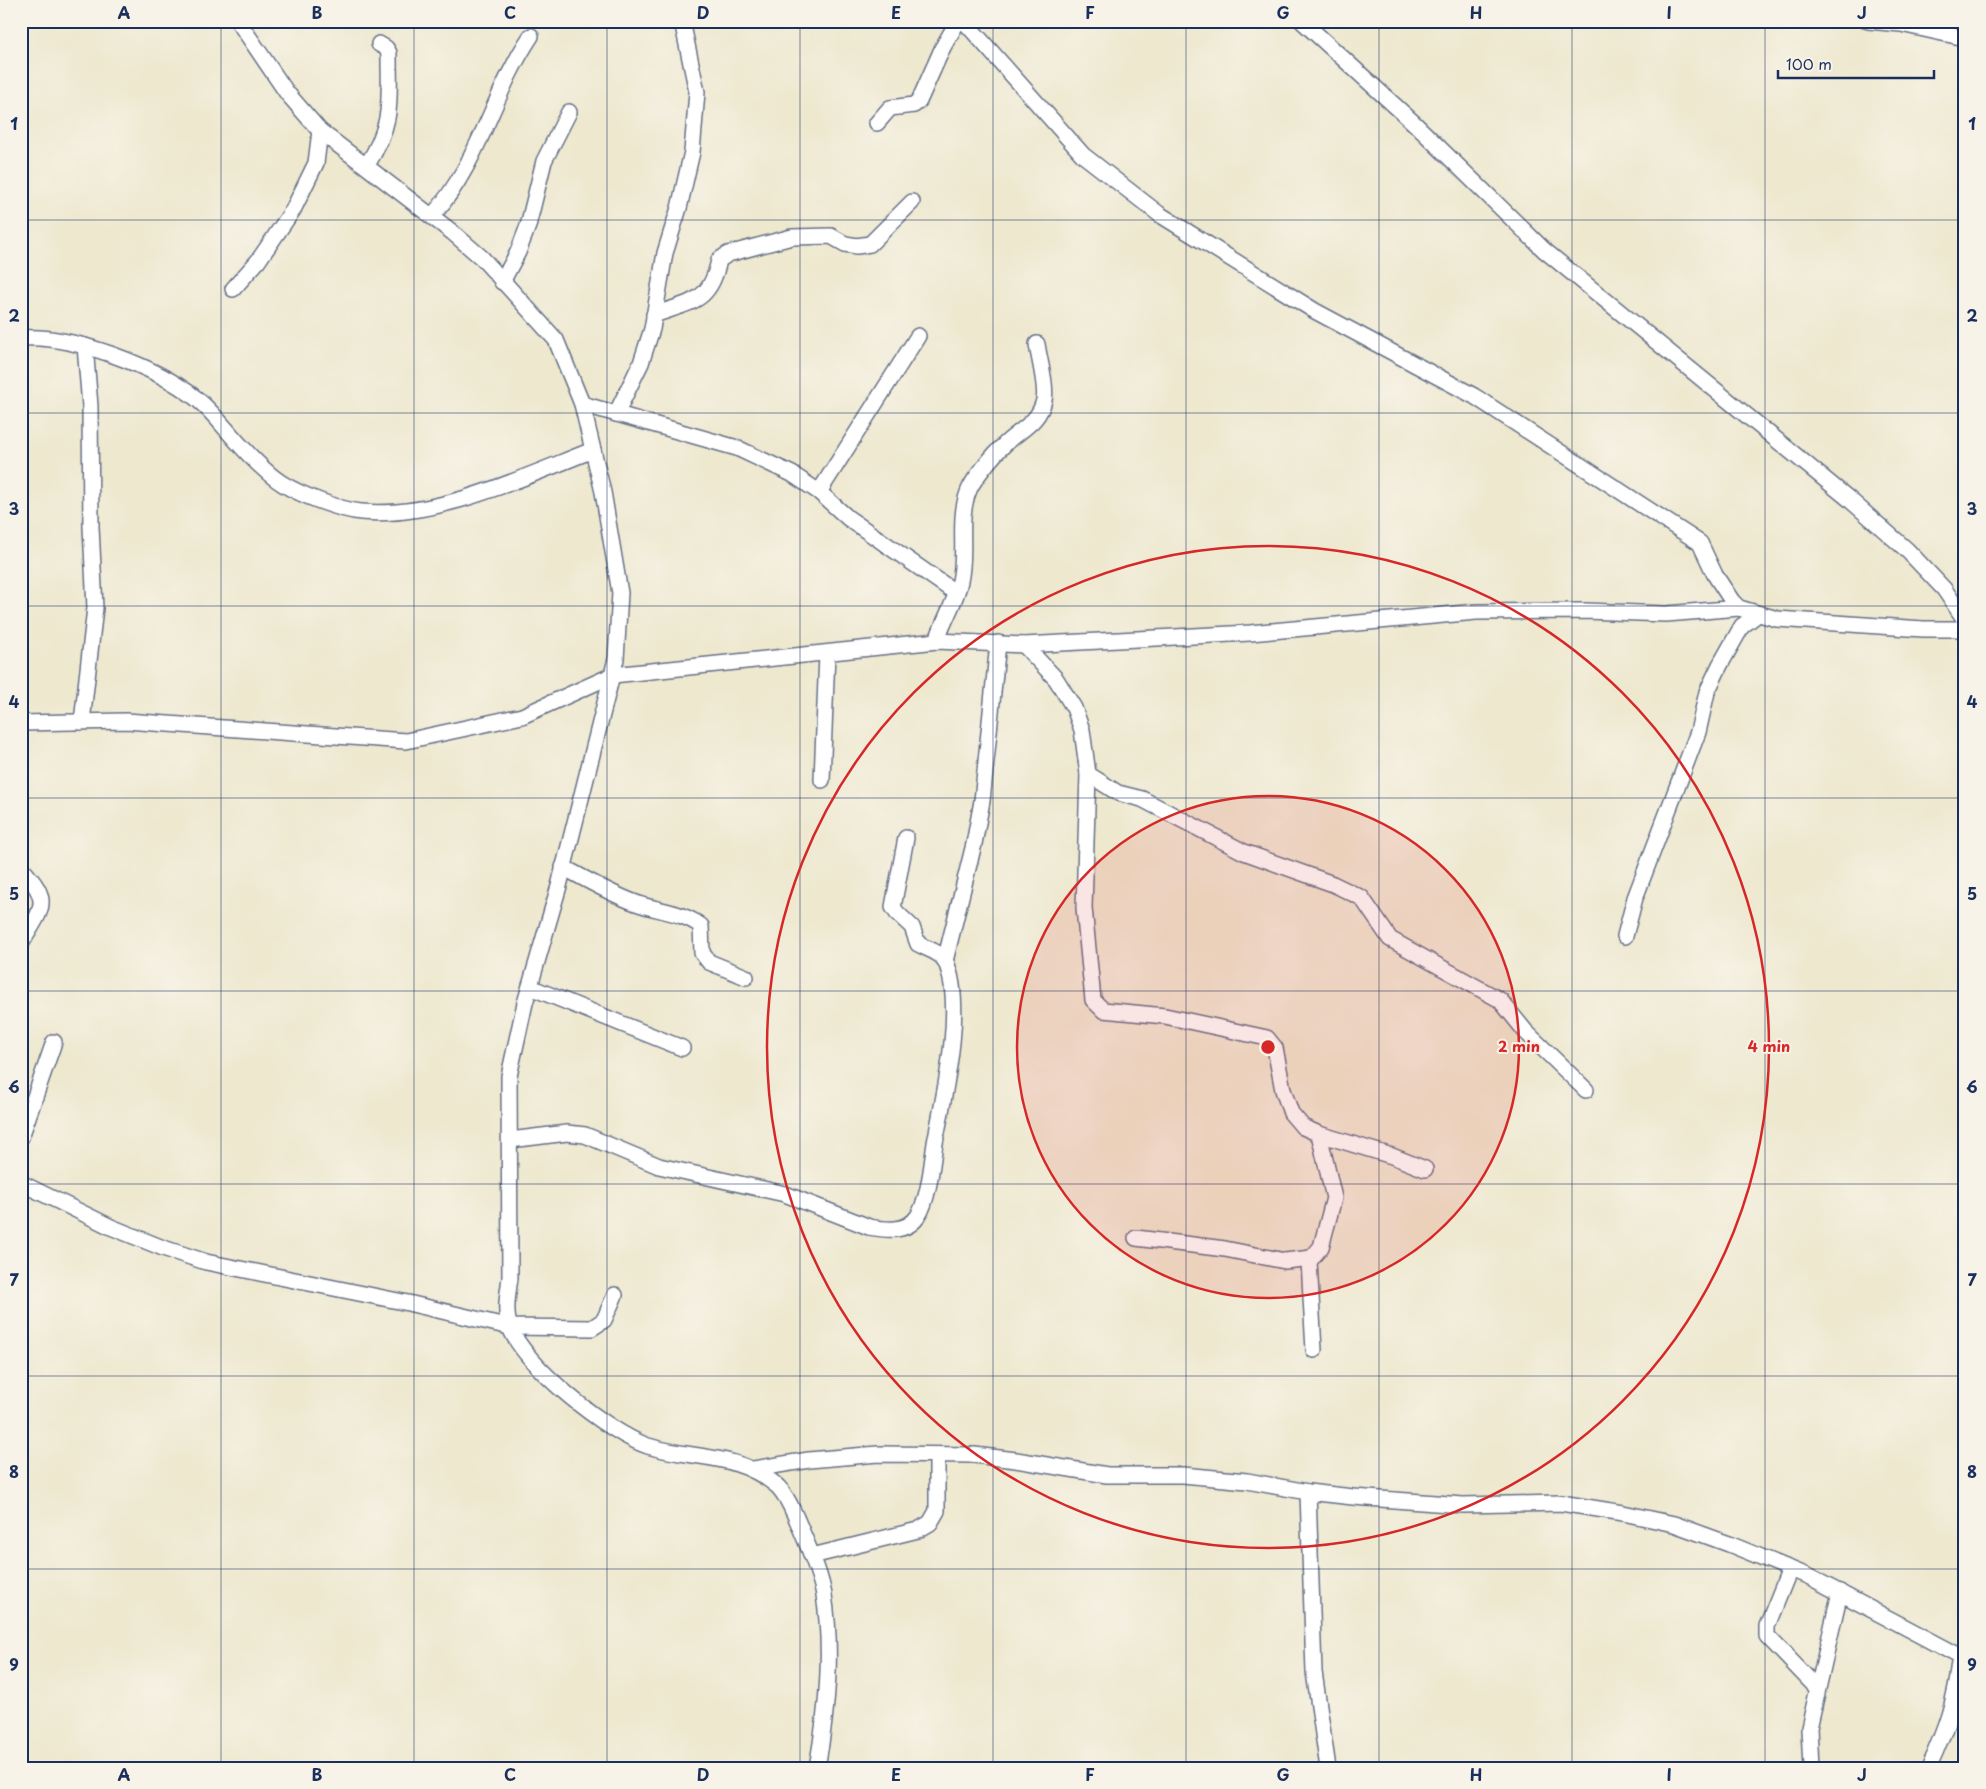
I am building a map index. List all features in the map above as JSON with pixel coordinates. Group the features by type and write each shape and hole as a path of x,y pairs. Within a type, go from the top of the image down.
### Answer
{"street":[{"path":"238,21 287,93 320,131 368,165 482,258 556,340 582,404 613,544 620,592 616,659 530,987 509,1076 510,1278 507,1308 510,1327 542,1372 610,1426 647,1446 744,1464 778,1486 797,1521 812,1556 824,1594 828,1646 826,1718 817,1768"},
{"path":"616,414 641,364 654,315 665,253 679,208 692,152 697,92 682,21"},
{"path":"877,123 890,108 914,105 919,101 943,47 958,21"},
{"path":"964,21 1083,155 1159,214 1315,311 1474,396 1700,543 1715,575 1732,601 1740,608 1777,619 1875,626 1965,629"},
{"path":"1302,21 1415,124 1544,250 1849,499 1907,550 1944,589 1965,620"},
{"path":"1868,21 1901,22 1965,38"},
{"path":"432,216 461,178 512,63 531,36"},
{"path":"368,165 386,129 389,112 389,53 386,48 379,44"},
{"path":"502,282 518,252 528,226 544,161 569,112"},
{"path":"234,289 258,261 293,210 316,163 320,131"},
{"path":"654,315 701,298 716,278 720,260 728,254 792,237 831,236 844,244 857,246 870,244 912,202"},
{"path":"819,492 918,336"},
{"path":"21,338 85,346 143,365 185,390 219,419 242,447 282,484 324,502 360,512 406,511 482,493 593,450"},
{"path":"937,641 942,623 956,593 964,558 963,516 969,489 1005,444 1029,426 1042,409 1045,398 1037,344"},
{"path":"82,722 95,608 90,512 90,406 85,346"},
{"path":"582,404 737,448 792,474 819,492 848,518 956,593"},
{"path":"21,723 126,721 406,741 522,716 613,675 937,641 1024,645 1250,633 1476,612 1586,611 1666,614 1740,608"},
{"path":"1625,936 1635,898 1698,732 1708,692 1720,665 1742,626 1758,614"},
{"path":"945,961 974,844 982,801 998,643"},
{"path":"1024,645 1056,679 1074,708 1082,730 1088,774 1084,908 1093,1000 1103,1010 1165,1016 1266,1038 1275,1048 1282,1090 1290,1113 1303,1127 1319,1134 1392,1156 1425,1169"},
{"path":"822,780 826,654"},
{"path":"1088,774 1118,793 1142,798 1244,852 1333,884 1362,898 1390,939 1500,1000 1526,1032 1586,1090"},
{"path":"510,1140 567,1133 585,1135 659,1166 785,1194 869,1227 889,1229 906,1227 918,1216 925,1195 948,1073 953,1031 953,1002 945,961 940,954 918,944 912,927 896,913 893,907 906,838"},
{"path":"563,867 636,903 668,914 689,917 701,926 702,953 708,962 746,977"},
{"path":"21,868 38,887 42,898 36,918 21,944"},
{"path":"530,987 682,1048"},
{"path":"21,1137 54,1042"},
{"path":"1314,1350 1309,1261 1321,1247 1334,1198 1319,1134"},
{"path":"21,1183 111,1227 163,1248 206,1262 510,1327 592,1328 604,1320 615,1295"},
{"path":"1136,1238 1225,1249 1285,1261 1312,1258"},
{"path":"754,1469 809,1460 878,1454 938,1455 1016,1460 1106,1475 1183,1476 1247,1481 1308,1492 1463,1505 1561,1503 1614,1511 1674,1524 1790,1569 1840,1592 1963,1658 1955,1699 1943,1735 1928,1768"},
{"path":"812,1556 918,1530 930,1523 937,1511 938,1455"},
{"path":"1308,1492 1314,1672 1328,1768"},
{"path":"1790,1569 1767,1626 1767,1636 1817,1688"},
{"path":"1811,1768 1809,1728 1840,1592"}]}
